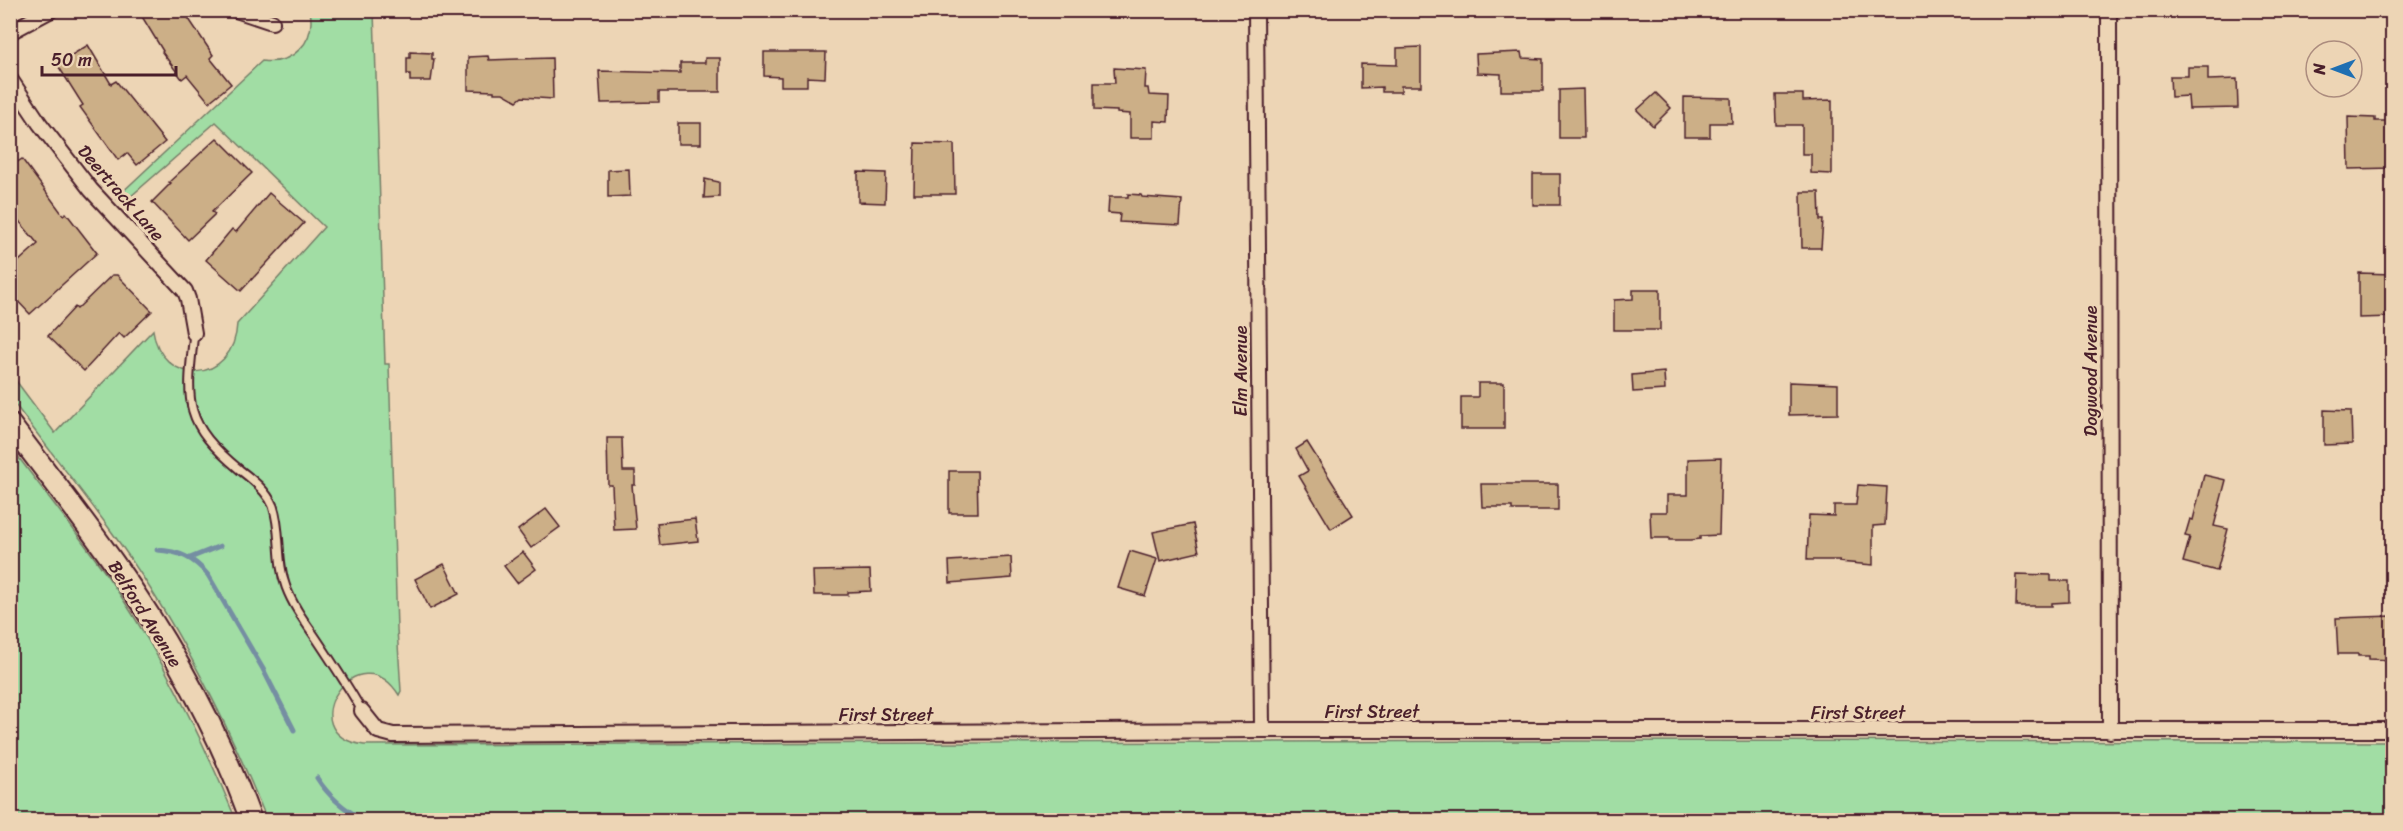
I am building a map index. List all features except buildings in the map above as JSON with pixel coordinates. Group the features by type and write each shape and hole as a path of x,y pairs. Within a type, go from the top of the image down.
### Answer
{"main road":[{"name":"Belford Avenue","path":"10,424 114,563 165,642 212,730 251,820"}],"street":[{"path":"10,32 51,10"},
{"path":"236,10 272,22"},
{"name":"Elm Avenue","path":"1256,10 1262,730"},
{"name":"Dogwood Avenue","path":"2109,10 2110,731"},
{"name":"Deertrack Lane","path":"10,79 40,124 91,190 185,291 194,333"},
{"name":"First Street","path":"362,711 378,731 393,735 1262,730 2392,730"}],"lane":[{"path":"194,333 189,381 196,420 204,436 217,451 255,482 268,498 276,518 280,566 286,588 299,613 362,711"}],"green space":[{"path":"310,11 374,11 385,364 389,364 401,691 399,695 383,678 366,674 350,680 338,692 331,707 331,724 342,737 364,745 1540,741 2392,742 2392,820 267,820 229,733 186,648 120,543 11,399 11,374 55,433 153,330 159,349 169,362 182,370 197,372 211,368 224,359 233,344 237,324 324,227 216,122 122,204 116,198 262,61 283,59 300,49 309,32"},
{"path":"10,446 95,558 144,633 178,694 236,820 11,820"}],"waterway":[{"path":"190,558 220,546"},
{"path":"157,550 186,557 208,575 263,669 294,730"},
{"path":"317,778 338,802 364,820"},
{"path":"642,820 650,817"},
{"path":"561,820 590,820"}]}
